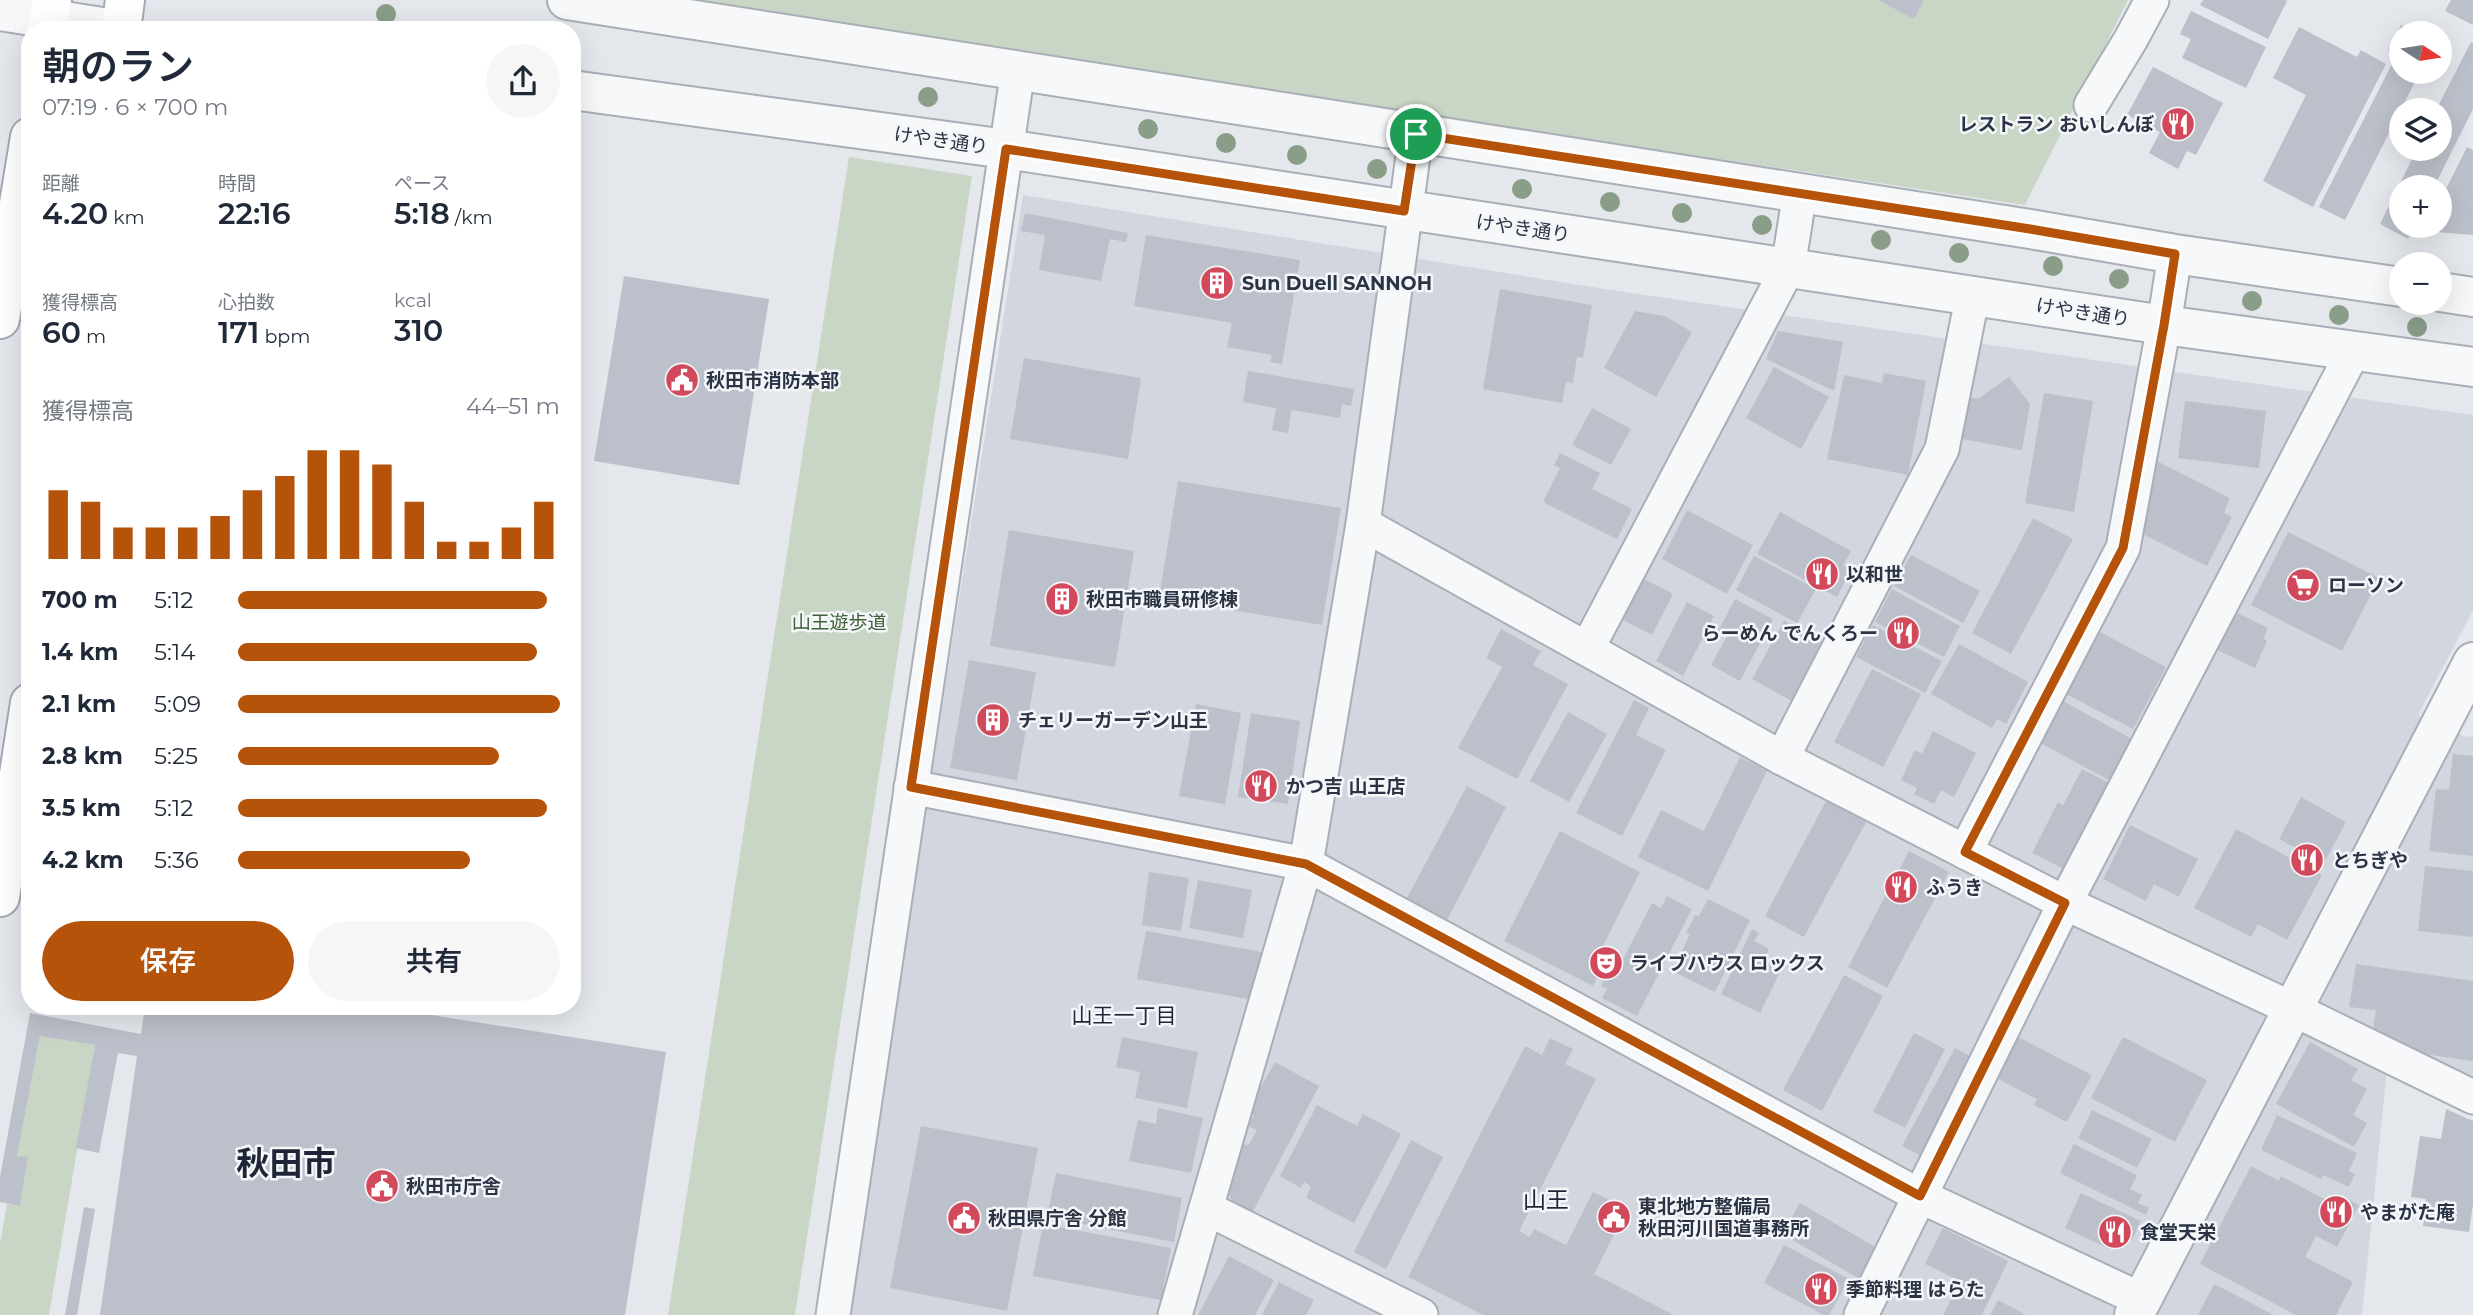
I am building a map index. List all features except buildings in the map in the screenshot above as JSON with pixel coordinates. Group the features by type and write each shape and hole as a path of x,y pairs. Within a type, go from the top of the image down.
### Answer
{"main road":[{"path":"122,21 125,0"},
{"path":"0,320 21,192"},
{"path":"0,897 21,761"}],"street":[{"path":"567,0 1800,192 2175,254 2389,284"},
{"path":"2091,105 2152,0"},
{"path":"0,11 75,21"},
{"path":"833,1315 1018,70"},
{"name":"けやき通り","path":"581,91 1006,149 2164,325 2473,367"},
{"path":"1175,1315 1306,864 1363,524 1416,134"},
{"path":"1587,649 1788,268 1800,192"},
{"path":"1965,852 2123,548 2175,254"},
{"path":"1783,758 1942,449 1973,294"},
{"path":"2452,294 2473,297"},
{"path":"1861,1315 2065,903 2353,352"},
{"path":"1363,524 1783,758 1965,852 2065,903 2293,1009 2473,1097"},
{"path":"911,787 1306,864 1920,1196 2138,1307 2473,662"},
{"path":"1206,1208 1421,1315"}],"shaded area":[{"path":"1023,195 1611,290 2473,415 2473,610 2418,715 2464,736 2473,737 2473,1090 2389,1049 2362,1315 846,1315"}],"green space":[{"path":"698,0 2128,0 2025,205"},
{"name":"山王遊歩道","path":"849,157 972,176 795,1315 668,1315"},
{"path":"40,1036 95,1045 49,1315 0,1315 0,1244 7,1204 20,1206 28,1158 17,1156"}],"place":[{"name":"レストラン おいしんぼ","path":"2178,124"},
{"name":"Sun Duell SANNOH","path":"1217,283"},
{"name":"秋田市消防本部","path":"682,380"},
{"name":"以和世","path":"1822,574"},
{"name":"ローソン","path":"2303,585"},
{"name":"秋田市職員研修棟","path":"1062,599"},
{"name":"らーめん でんくろー","path":"1903,633"},
{"name":"チェリーガーデン山王","path":"993,720"},
{"name":"かつ吉 山王店","path":"1261,786"},
{"name":"とちぎや","path":"2307,860"},
{"name":"ふうき","path":"1901,887"},
{"name":"ライブハウス ロックス","path":"1606,963"},
{"name":"秋田市庁舎","path":"382,1186"},
{"name":"やまがた庵","path":"2336,1212"},
{"name":"東北地方整備局 秋田河川国道事務所","path":"1614,1217"},
{"name":"秋田県庁舎 分館","path":"964,1218"},
{"name":"食堂天栄","path":"2115,1232"},
{"name":"季節料理 はらた","path":"1821,1289"}],"district":[{"name":"山王一丁目","path":"1124,1016"},
{"name":"秋田市","path":"286,1163"},
{"name":"山王","path":"1546,1200"}],"route":[{"path":"1416,134 1800,192 2175,254 2123,548 1965,852 2065,903 1920,1196 1306,864 911,787 1006,149 1404,211 1416,134"}]}
